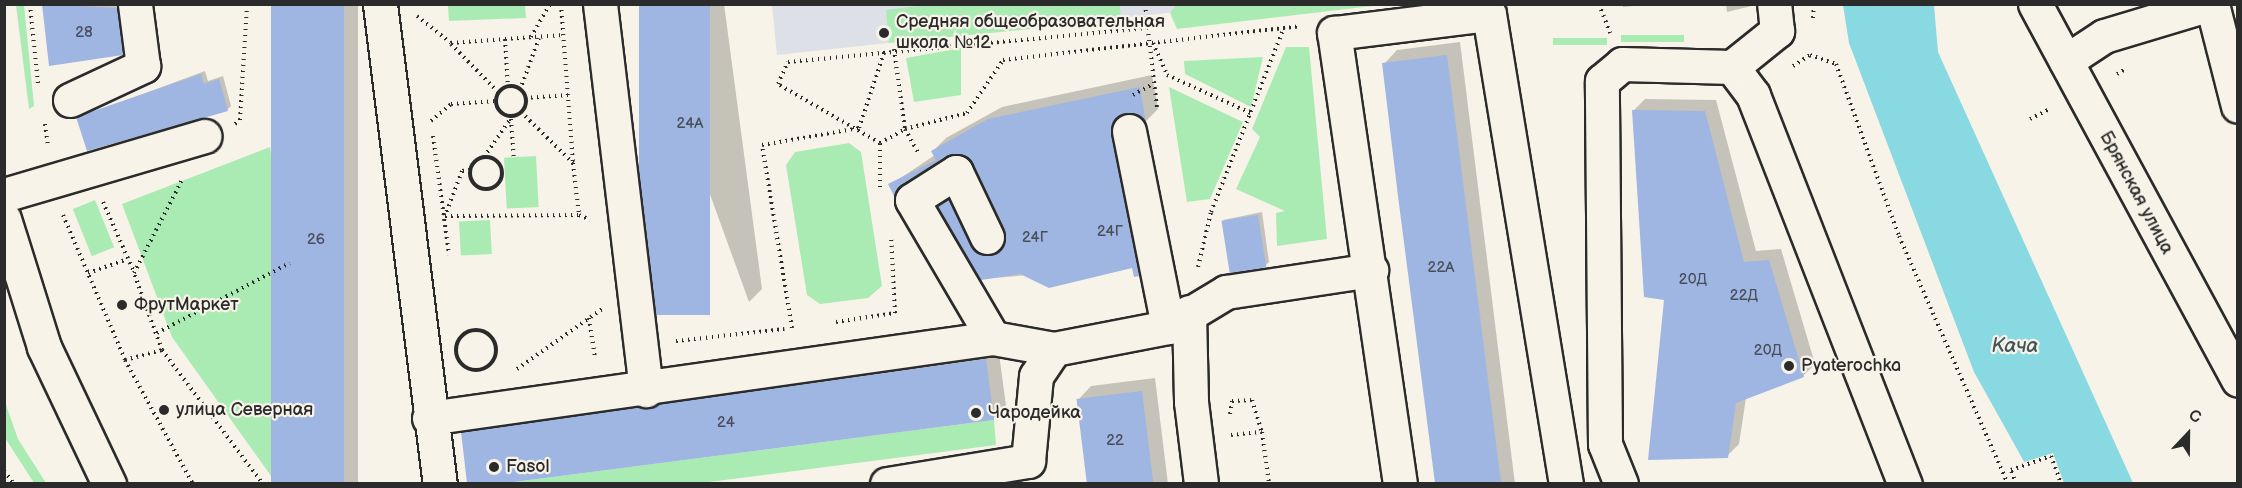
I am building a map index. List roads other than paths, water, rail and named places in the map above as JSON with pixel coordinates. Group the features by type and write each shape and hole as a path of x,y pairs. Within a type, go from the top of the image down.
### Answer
{"main road":[{"path":"51,103 143,66 135,4"},
{"path":"600,4 646,390"},
{"path":"1621,483 1605,444 1602,81 1622,64 1732,67 1777,31 1774,4"},
{"name":"Брянская улица","path":"2035,4 2238,380"},
{"path":"2066,61 2104,36 2212,4 2238,106"},
{"path":"394,7 394,125 429,418 440,483"},
{"path":"1400,483 1371,270 1334,33 1489,14 1566,483"},
{"path":"1732,67 1753,94 1905,483"},
{"path":"1129,132 1179,319 1202,483"},
{"path":"4,195 204,136"},
{"path":"987,237 957,172 912,200 993,338"},
{"path":"4,219 14,291 109,483"},
{"path":"429,418 646,390 993,338 1054,349 1179,319 1226,292 1371,270"},
{"path":"887,483 1028,461 1036,376 1054,349"}],"water":[{"name":"Кача","path":"1843,5 1934,5 1938,52 2133,483 2036,483 1974,372 1849,43"}],"place":[{"name":"Средняя общеобразовательная школа №12","path":"884,33"},
{"name":"ФрутМаркет","path":"122,305"},
{"name":"Pyaterochka","path":"1789,366"},
{"name":"улица Северная","path":"164,410"},
{"name":"Чародейка","path":"976,413"},
{"name":"Fasol","path":"494,467"}]}
